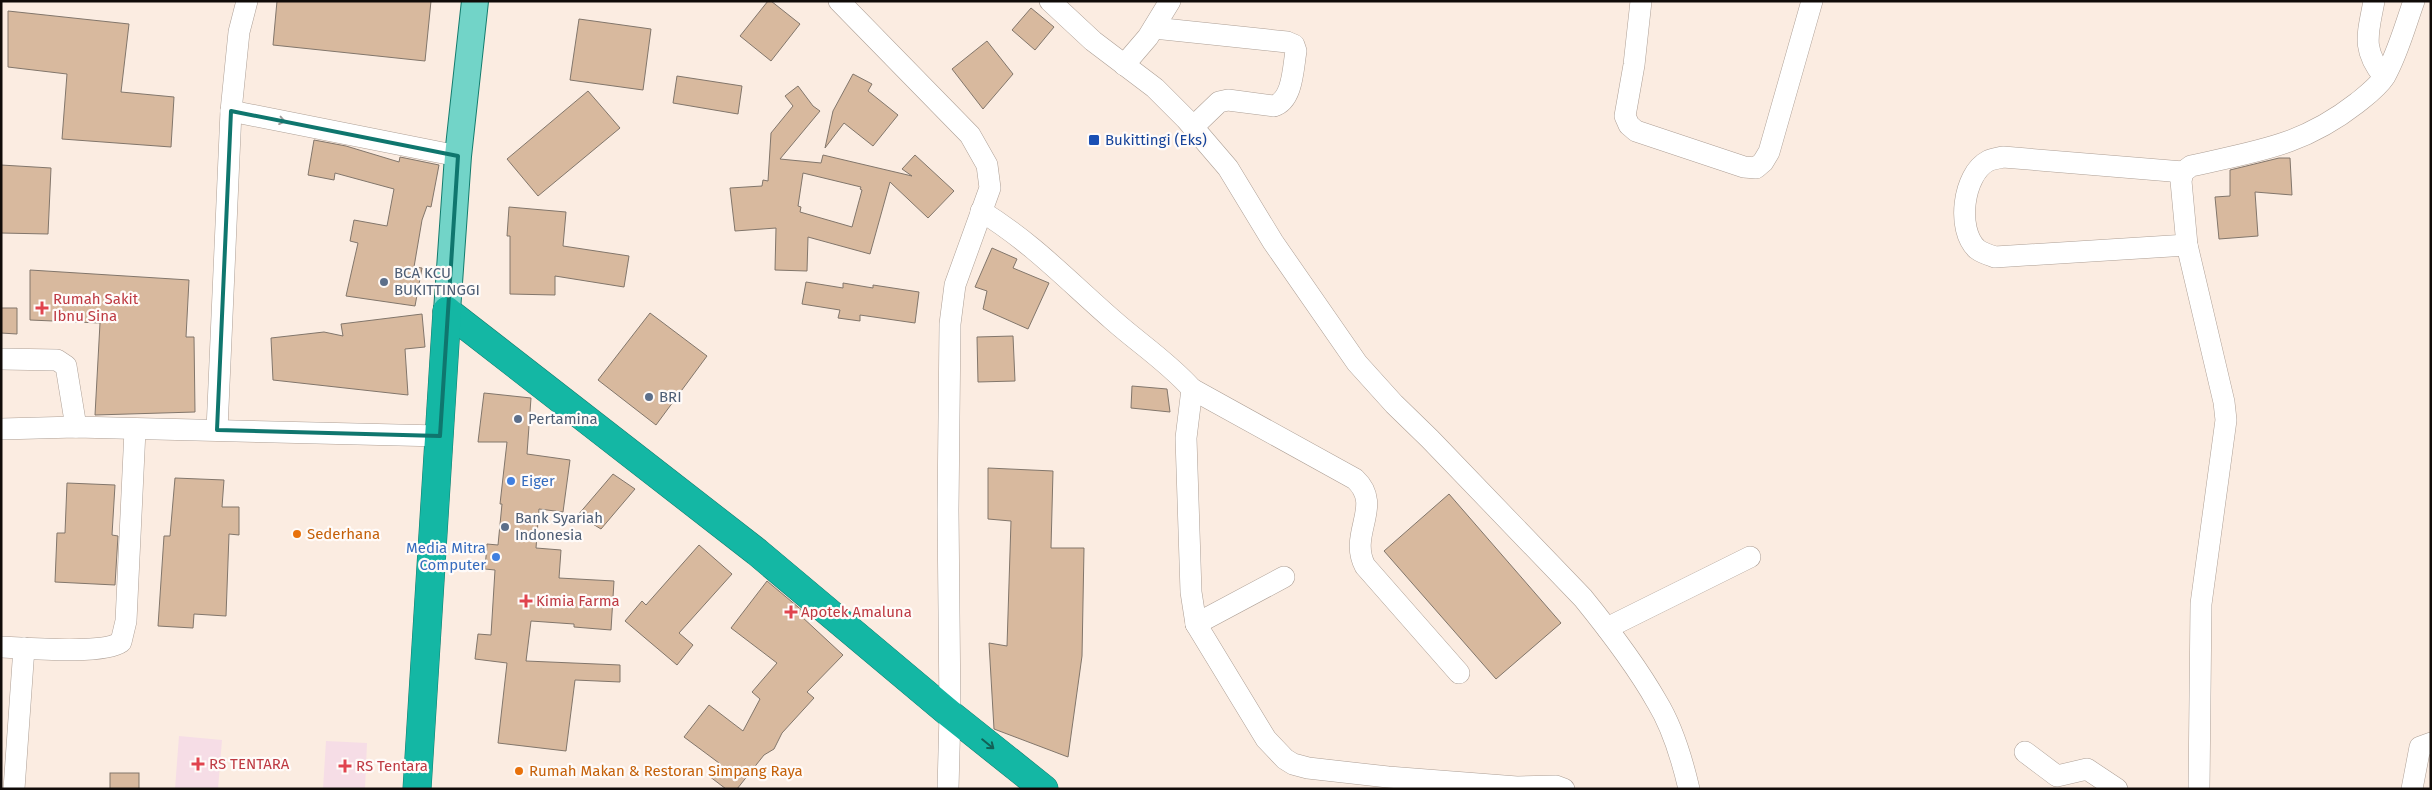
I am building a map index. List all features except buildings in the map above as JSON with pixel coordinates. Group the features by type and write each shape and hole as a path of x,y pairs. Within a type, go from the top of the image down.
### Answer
{"highway":[{"path":"417,789 447,311"},
{"path":"447,311 757,552 950,714 1044,789"}],"main road":[{"path":"447,311 458,156 475,1"}],"street":[{"path":"217,430 231,111 239,32 247,1"},
{"path":"839,1 970,134 987,165 990,188 955,286 950,324 948,530 950,714 948,789"},
{"path":"1050,1 1124,65 1155,88 1193,127 1228,168 1273,242 1357,363 1394,404 1583,598 1607,628 1658,703 1680,754 1689,789"},
{"path":"1124,65 1154,28 1170,1"},
{"path":"1640,1 1634,65 1624,116 1629,125 1636,131 1744,167 1756,168 1763,162 1769,152 1812,1"},
{"path":"2374,1 2367,40 2369,55 2384,77"},
{"path":"2199,789 2202,604 2226,420 2224,402 2187,245 2181,181 2183,172 2191,166 2271,148 2297,140 2321,128 2372,91 2384,77 2414,1"},
{"path":"1154,28 1287,42 1294,46 1296,51 1287,96 1282,103 1274,106 1228,100 1219,102 1193,127"},
{"path":"231,111 458,156"},
{"path":"2183,172 2003,157 1988,161 1978,170 1968,190 1964,215 1968,236 1977,249 1995,256 2187,245"},
{"path":"981,211 1036,249 1113,320 1174,369 1192,389 1355,479 1365,488 1368,502 1359,543 1360,556 1365,566 1459,674"},
{"path":"1,360 57,360 62,362 66,366 76,427"},
{"path":"1192,389 1186,438 1190,592 1196,624 1266,739 1285,759 1294,764 1388,776 1517,787 1556,786 1564,789"},
{"path":"1,429 76,427 135,430 217,430 440,436"},
{"path":"1,648 94,649 114,647 121,642 126,621 135,430"},
{"path":"1607,628 1750,557"},
{"path":"1196,624 1284,577"},
{"path":"14,789 24,648"},
{"path":"2412,788 2420,747 2431,743"},
{"path":"2024,752 2057,776 2088,769 2117,789"}],"highlighted area":[{"path":"231,111 458,156 440,436 217,430"}],"shaded area":[{"name":"RS TENTARA","path":"179,736 222,740 218,789 175,789"},
{"name":"RS Tentara","path":"326,741 367,743 365,789 323,789"}],"place":[{"name":"Bukittingi (Eks)","path":"1094,140"},
{"name":"BCA KCU BUKITTINGGI","path":"384,282"},
{"name":"Rumah Sakit Ibnu Sina","path":"42,308"},
{"name":"BRI","path":"649,397"},
{"name":"Pertamina","path":"518,419"},
{"name":"Eiger","path":"511,481"},
{"name":"Bank Syariah Indonesia","path":"505,527"},
{"name":"Sederhana","path":"297,534"},
{"name":"Media Mitra Computer","path":"496,557"},
{"name":"Kimia Farma","path":"526,601"},
{"name":"Apotek Amaluna","path":"791,612"},
{"name":"RS TENTARA","path":"198,764"},
{"name":"RS Tentara","path":"345,766"},
{"name":"Rumah Makan & Restoran Simpang Raya","path":"519,771"}]}
